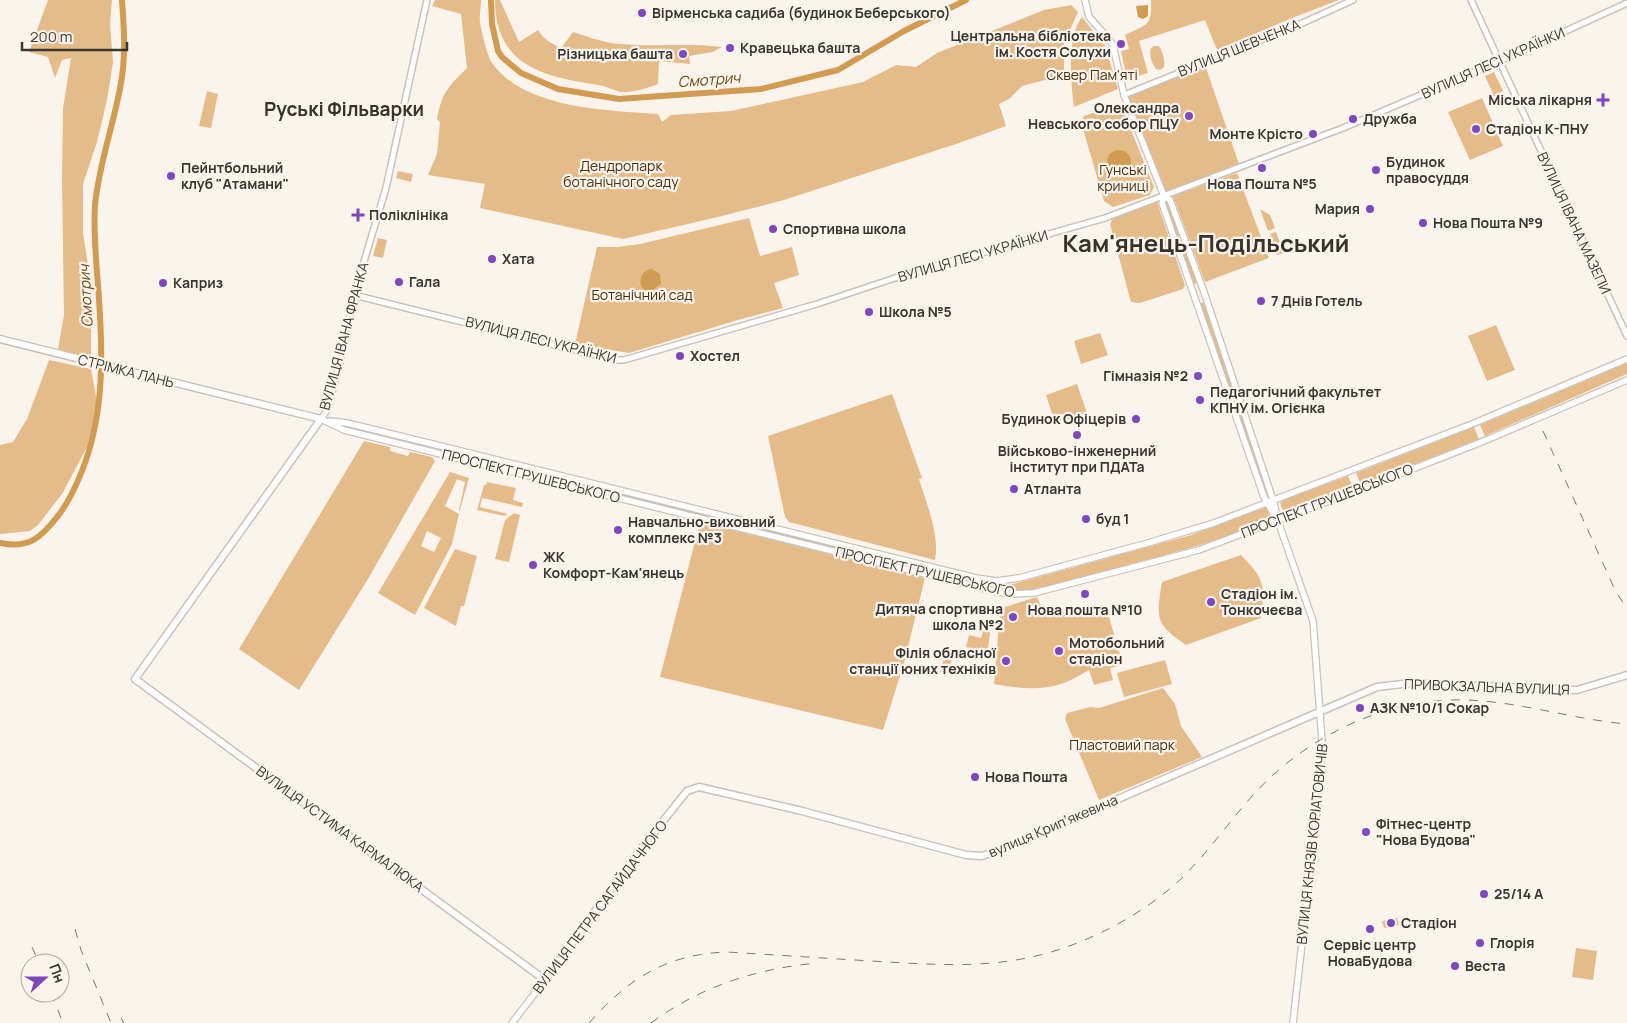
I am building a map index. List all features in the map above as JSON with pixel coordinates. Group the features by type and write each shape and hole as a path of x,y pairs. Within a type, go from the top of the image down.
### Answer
{"main road":[{"name":"ВУЛИЦЯ КНЯЗІВ КОРІАТОВИЧІВ","path":"1086,2 1089,17 1112,45 1124,95 1164,196 1170,200 1201,284 1313,621 1322,741 1319,793 1293,1023"},
{"name":"ВУЛИЦЯ КНЯЗІВ КОРІАТОВИЧІВ","path":"1164,196 1162,203 1266,503 1278,520"},
{"name":"СТРІМКА ЛАНЬ","path":"0,338 222,395"},
{"name":"ПРОСПЕКТ ГРУШЕВСЬКОГО","path":"222,395 976,578 997,581 1019,578 1170,537 1214,522 1476,422 1627,359"},
{"name":"ПРОСПЕКТ ГРУШЕВСЬКОГО","path":"321,419 344,430 1013,594 1034,593 1199,550 1480,443 1627,380"},
{"name":"ВУЛИЦЯ ІВАНА ФРАНКА","path":"135,679 321,419"},
{"name":"ПРИВОКЗАЛЬНА ВУЛИЦЯ","path":"1320,710 1377,687 1411,683 1577,690 1627,675"},
{"name":"ВУЛИЦЯ УСТИМА КАРМАЛЮКА","path":"135,679 545,980"},
{"name":"вулиця Крипʼякевича","path":"687,791 699,787 802,810 966,855 982,856 1009,846 1320,710"},
{"name":"ВУЛИЦЯ ПЕТРА САГАЙДАЧНОГО","path":"512,1023 636,855 687,791"}],"street":[{"name":"ВУЛИЦЯ ІВАНА ФРАНКА","path":"321,419 327,410 339,367 354,295 386,188 427,0"},
{"name":"ВУЛИЦЯ ШЕВЧЕНКА","path":"1124,95 1296,26 1353,0"},
{"name":"ВУЛИЦЯ ІВАНА МАЗЕПИ","path":"1472,0 1627,336"},
{"name":"ВУЛИЦЯ ЛЕСІ УКРАЇНКИ","path":"354,295 615,360 624,360 817,304 904,275 1105,218 1343,128 1500,61 1627,3"}],"green space":[{"path":"48,0 112,0 110,24 113,62 107,100 97,142 83,184 83,233 91,285 91,358 58,349 64,315 63,108 71,58 62,60 55,78 48,57 29,52"},
{"name":"Дендропарк ботанічного саду","path":"435,0 481,0 480,23 490,60 507,78 525,90 568,104 615,111 658,114 662,122 671,115 731,111 863,82 896,65 916,67 937,53 1044,10 1071,5 1078,12 1064,43 1064,75 1022,86 1009,99 999,104 1006,126 784,200 623,239 480,208 485,184 428,175 437,154 440,122 437,119 441,102 450,85 467,68 461,14 432,6"},
{"path":"495,0 500,0 519,42 538,30 545,39 561,48 573,32 597,40 615,43 722,47 713,52 689,56 690,64 659,61 658,84 645,89 621,92 559,78 526,64 513,54 504,40 497,22"},
{"path":"1151,0 1339,0 1217,50 1205,20 1139,41 1148,73 1127,79 1121,51 1129,49 1125,35 1147,24"},
{"name":"Сквер Пам'яті","path":"1082,17 1105,46 1118,89 1074,107 1071,73 1072,48 1077,26"},
{"path":"1159,46 1162,51 1164,67 1160,70 1156,69 1151,59 1151,48"},
{"path":"1204,62 1240,167 1164,196 1124,95"},
{"path":"1494,72 1503,91 1494,96 1485,76"},
{"path":"207,91 218,94 211,128 199,126"},
{"name":"Стадіон К-ПНУ","path":"1482,98 1503,146 1470,160 1448,112"},
{"name":"Гунські криниці","path":"1116,105 1123,110 1154,187 1150,195 1113,207 1104,201 1081,122 1084,116"},
{"path":"398,171 413,174 411,182 396,178"},
{"path":"1237,173 1269,258 1205,282 1173,196"},
{"path":"1157,202 1185,285 1183,289 1140,303 1131,302 1110,224 1114,217"},
{"path":"1168,202 1198,282 1192,285 1164,203"},
{"path":"1260,209 1270,215 1275,228 1268,231"},
{"name":"Ботанічний сад","path":"749,218 760,256 792,247 799,275 774,283 783,308 629,353 575,344 597,247 640,244"},
{"path":"1276,232 1284,253 1277,255 1270,234"},
{"path":"378,238 387,240 383,258 373,256"},
{"path":"1204,302 1234,392 1231,393 1200,304"},
{"path":"1496,325 1515,370 1487,381 1468,336"},
{"path":"1100,333 1108,355 1081,364 1074,341"},
{"path":"49,360 91,369 98,407 87,447 62,494 38,525 30,531 0,534 0,445 13,442 27,419"},
{"path":"1627,363 1627,374 1485,436 1480,425"},
{"path":"1077,384 1087,413 1055,423 1046,395"},
{"path":"892,394 922,478 919,479 936,540 935,560 789,522 785,517 768,436"},
{"path":"1238,405 1268,491 1265,492 1235,406"},
{"path":"1474,427 1479,439 1361,485 1356,473"},
{"path":"364,441 390,447 390,451 408,456 410,452 432,457 435,461 368,579 299,690 239,649"},
{"path":"450,472 469,478 460,510 465,482 457,479 445,506 459,514 452,544 415,615 378,593","holes":["427,531 441,538 434,552 421,546"]},
{"path":"1348,476 1353,488 1288,514 1284,513 1280,503 1283,500"},
{"path":"487,482 516,488 513,500 523,503 522,507 482,498 480,507 508,514 504,516 477,510 484,485"},
{"path":"1265,506 1269,508 1272,517 1270,521 1197,546 1053,586 1021,591 1007,591 1006,586 1191,535"},
{"path":"514,513 520,515 509,562 495,559 505,520"},
{"path":"700,522 925,578 904,663 883,730 660,677"},
{"path":"455,549 477,556 464,606 461,606 456,626 424,608"},
{"name":"Стадіон ім. Тонкочеєва","path":"1241,555 1255,571 1262,583 1261,618 1186,645 1168,631 1160,619 1159,604 1162,582"},
{"name":"Мотобольний стадіон","path":"1037,597 1045,615 1070,610 1107,610 1123,665 1110,668 1113,680 1094,685 1089,670 1065,683 1045,688 1019,688 994,684 1000,612 1005,607"},
{"path":"983,631 990,632 987,659 969,656 971,648 966,647 969,635 981,638"},
{"path":"949,653 953,654 950,665 965,669 963,676 940,672 944,658"},
{"path":"1165,660 1172,684 1124,697 1117,673"},
{"name":"Пластовий парк","path":"1163,688 1175,704 1181,726 1202,757 1099,800 1065,719 1067,713 1090,707 1099,708"},
{"name":"Стадіон","path":"1397,918 1399,925 1384,928 1382,921"},
{"path":"1576,948 1597,951 1593,980 1572,977"}],"shaded area":[{"path":"1148,5 1148,16 1143,19 1138,17 1136,6"},
{"path":"1119,150 1127,154 1131,162 1127,170 1119,174 1111,170 1107,162 1111,154"},
{"path":"652,269 660,274 661,284 648,293 642,287 641,280 647,270"}],"waterway":[{"name":"Смотрич","path":"0,543 26,543 39,536 51,524 65,506 77,483 89,450 94,429 98,408 101,365 95,205 100,174 123,73 122,0"},
{"name":"Смотрич","path":"491,0 492,24 498,51 502,57 521,73 558,89 619,99 761,89 838,70 904,31 966,0"}],"railway":[{"path":"1543,431 1615,590 1627,609"},
{"path":"589,1023 618,994 650,972 685,958 705,954 727,952 948,965 997,963 1021,959 1072,945 1116,925 1170,889 1201,858 1253,795 1294,757 1342,728 1395,708 1450,700 1472,700 1517,705 1583,718 1627,724"},
{"path":"75,929 81,950 111,1023"},
{"path":"32,947 35,953"},
{"path":"651,1023 689,999 730,981 773,969 818,963"},
{"path":"55,1003 63,1023"},
{"path":"121,1018 124,1023"}],"place":[{"name":"Вірменська садиба (будинок Беберського)","path":"642,13"},
{"name":"Центральна бібліотека ім. Костя Солухи","path":"1121,44"},
{"name":"Кравецька башта","path":"730,48"},
{"name":"Різницька башта","path":"683,54"},
{"name":"Міська лікарня","path":"1603,100"},
{"name":"Олександра Невського собор ПЦУ","path":"1189,116"},
{"name":"Дружба","path":"1353,119"},
{"name":"Стадіон К-ПНУ","path":"1476,129"},
{"name":"Монте Крісто","path":"1313,134"},
{"name":"Нова Пошта №5","path":"1262,168"},
{"name":"Будинок правосуддя","path":"1376,170"},
{"name":"Пейнтбольний клуб \"Атамани\"","path":"171,176"},
{"name":"Мария","path":"1370,209"},
{"name":"Поліклініка","path":"358,215"},
{"name":"Нова Пошта №9","path":"1423,223"},
{"name":"Спортивна школа","path":"773,229"},
{"name":"Хата","path":"492,259"},
{"name":"Гала","path":"399,282"},
{"name":"Каприз","path":"163,283"},
{"name":"7 Днів Готель","path":"1261,301"},
{"name":"Школа №5","path":"869,312"},
{"name":"Хостел","path":"680,356"},
{"name":"Гімназія №2","path":"1198,376"},
{"name":"Педагогічний факультет КПНУ ім. Огієнка","path":"1200,400"},
{"name":"Будинок Офіцерів","path":"1136,419"},
{"name":"Військово-інженерний інститут при ПДАТа","path":"1077,435"},
{"name":"Атланта","path":"1014,489"},
{"name":"буд 1","path":"1086,519"},
{"name":"Навчально-виховний комплекс №3","path":"618,530"},
{"name":"ЖК Комфорт-Кам'янець","path":"533,565"},
{"name":"Нова пошта №10","path":"1085,594"},
{"name":"Стадіон ім. Тонкочеєва","path":"1211,602"},
{"name":"Дитяча спортивна школа №2","path":"1013,617"},
{"name":"Мотобольний стадіон","path":"1059,651"},
{"name":"Філія обласної станції юних техніків","path":"1006,661"},
{"name":"АЗК №10/1 Сокар","path":"1360,708"},
{"name":"Нова Пошта","path":"975,777"},
{"name":"Фітнес-центр \"Нова Будова\"","path":"1366,832"},
{"name":"25/14 А","path":"1484,894"},
{"name":"Стадіон","path":"1391,923"},
{"name":"Сервіс центр НоваБудова","path":"1370,929"},
{"name":"Глорія","path":"1480,943"},
{"name":"Веста","path":"1455,966"}],"district":[{"name":"Руські Фільварки","path":"344,109"},
{"name":"Кам'янець-Подільський","path":"1206,244"}]}
